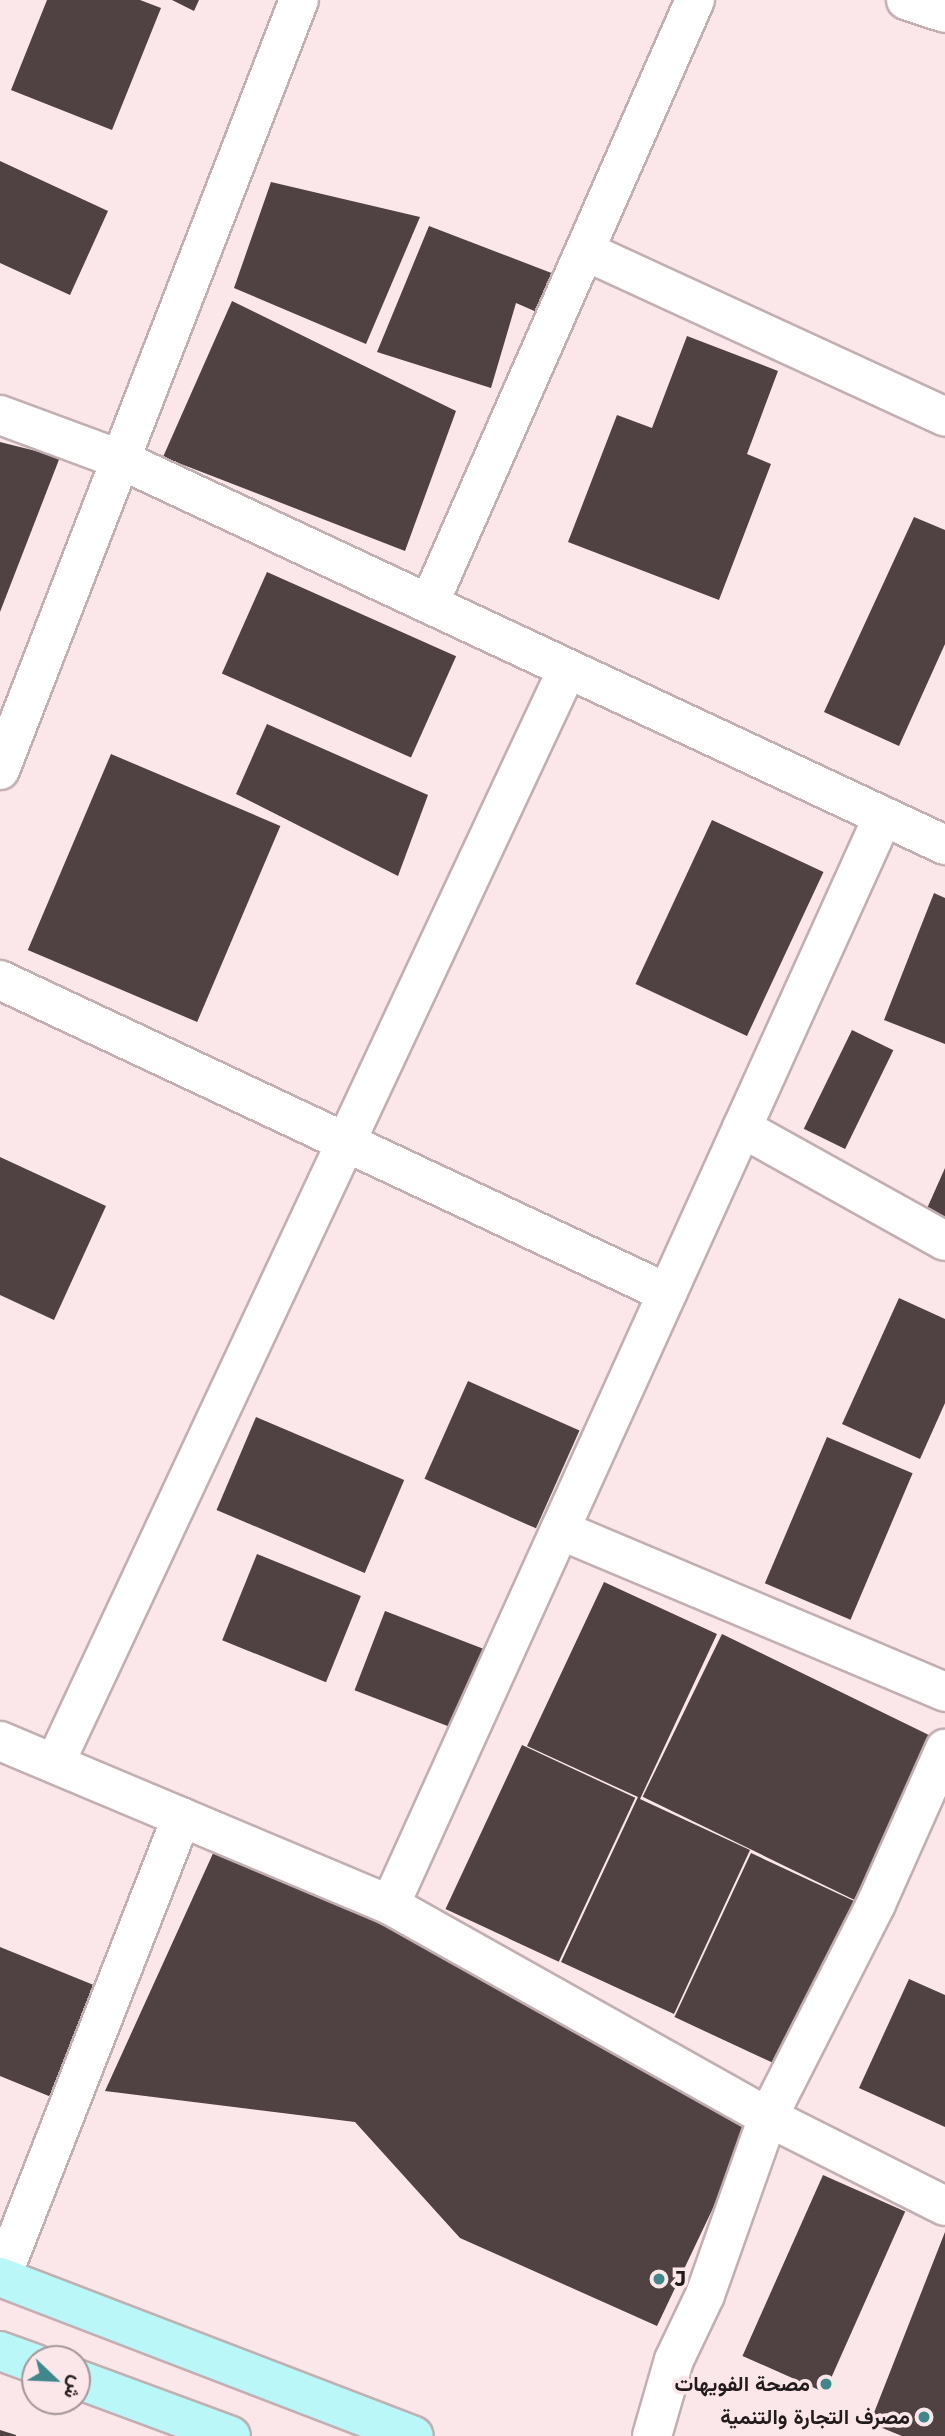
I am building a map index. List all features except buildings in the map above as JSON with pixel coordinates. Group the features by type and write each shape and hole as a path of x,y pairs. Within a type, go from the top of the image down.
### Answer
{"main road":[{"path":"1,2277 414,2436"},
{"path":"0,2351 21,2359"},
{"path":"91,2384 230,2436"}],"street":[{"path":"0,770 299,0"},
{"path":"429,604 587,252 695,0"},
{"path":"906,0 945,13"},
{"path":"587,252 945,417"},
{"path":"0,415 119,458 882,818 945,845"},
{"path":"55,1763 567,670"},
{"path":"390,1905 882,818"},
{"path":"0,980 345,1145 667,1293"},
{"path":"742,1128 945,1241"},
{"path":"560,1531 945,1692"},
{"path":"0,1741 390,1905 768,2117 945,2206"},
{"path":"656,2435 674,2360 705,2295 768,2117 876,1904 945,1748"},
{"path":"1,2277 182,1817"}],"place":[{"name":"J","path":"659,2279"},
{"name":"مصحة الفويهات","path":"826,2384"},
{"name":"مصرف التجارة والتنمية","path":"924,2417"}]}
